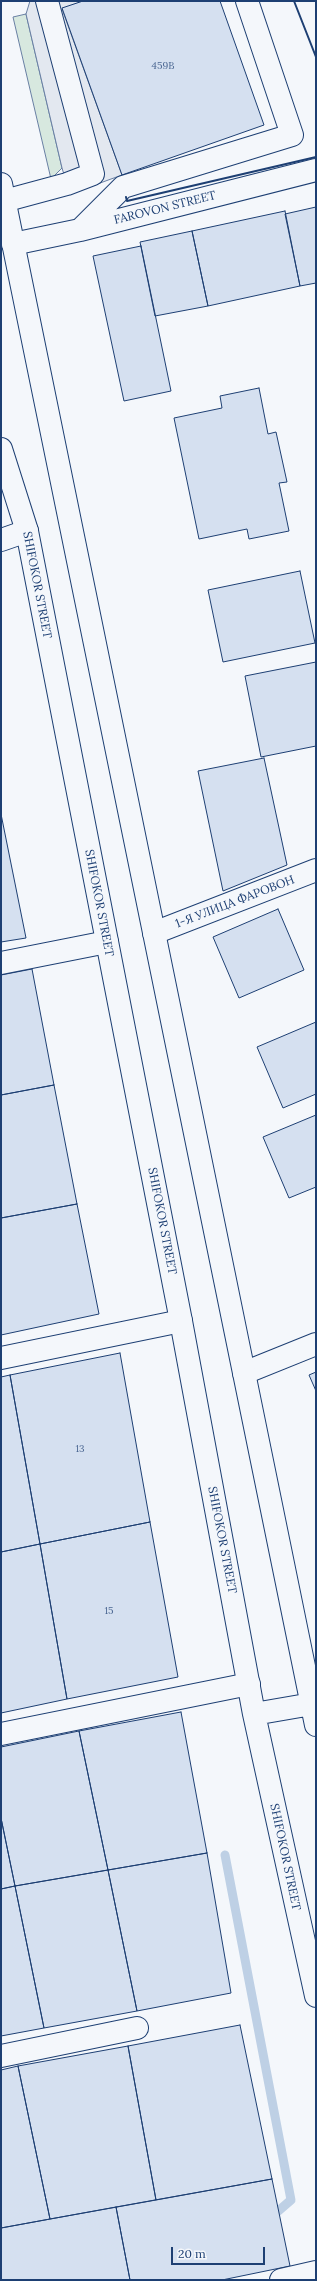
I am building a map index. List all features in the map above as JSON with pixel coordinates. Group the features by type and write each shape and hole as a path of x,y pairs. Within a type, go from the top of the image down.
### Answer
{"main road":[{"path":"47,1 93,174 67,184 3,192 316,1725"},
{"path":"80,230 123,187 292,135 247,1"},
{"name":"FAROVON STREET","path":"13,244 80,230 316,170"},
{"name":"SHIFOKOR STREET","path":"1,449 27,531 181,1321 254,1714 316,1996"},
{"path":"1,540 27,531"},
{"name":"1-Я УЛИЦА ФАРОВОН","path":"154,933 316,870"},
{"path":"1,963 107,942"},
{"path":"1,1358 181,1321"},
{"path":"244,1373 316,1344"},
{"path":"1,1734 249,1684"},
{"path":"254,1714 312,1704"},
{"path":"1,2056 138,2028"},
{"path":"281,2280 316,2272"}],"shaded area":[{"path":"30,1 83,1 62,9 122,175 70,194 62,168 26,14"},
{"path":"26,14 62,168 51,179 13,17"}],"building":[{"path":"83,1 220,1 264,125 122,175 62,8"},
{"path":"316,207 316,283 300,286 285,214"},
{"path":"285,211 300,286 208,306 192,231"},
{"path":"192,231 208,306 155,316 140,242"},
{"path":"141,246 171,391 124,401 93,256"},
{"path":"259,388 268,434 276,432 287,482 279,483 289,531 249,539 247,529 199,539 174,418 222,408 220,396"},
{"path":"300,571 315,643 223,662 208,590"},
{"path":"316,662 316,746 261,757 245,676"},
{"path":"264,758 287,865 223,891 198,771"},
{"path":"1,814 26,938 1,942"},
{"path":"278,909 304,970 239,998 213,937"},
{"path":"32,969 54,1085 1,1095 1,975"},
{"path":"316,1022 316,1094 283,1108 257,1047"},
{"path":"54,1085 77,1204 1,1218 1,1095"},
{"path":"316,1115 316,1187 289,1198 263,1137"},
{"path":"77,1204 99,1314 1,1335 1,1218"},
{"path":"120,1353 150,1522 40,1544 10,1375"},
{"path":"316,1372 316,1391 309,1375"},
{"path":"10,1375 40,1544 1,1552 1,1377"},
{"path":"150,1522 178,1677 67,1699 40,1544"},
{"path":"40,1544 67,1699 1,1713 1,1552"},
{"path":"181,1712 207,1853 108,1870 79,1731"},
{"path":"79,1731 108,1870 15,1886 1,1818 1,1747"},
{"path":"1,1818 15,1886 1,1889"},
{"path":"207,1853 231,1993 137,2011 108,1870"},
{"path":"108,1870 137,2011 44,2028 15,1886"},
{"path":"15,1886 44,2028 1,2036 1,1889"},
{"path":"240,2025 272,2179 156,2200 128,2046"},
{"path":"128,2046 156,2200 50,2219 18,2066"},
{"path":"18,2066 50,2219 1,2228 1,2070"},
{"path":"272,2179 290,2266 222,2280 130,2280 116,2207"},
{"path":"116,2207 130,2280 1,2280 1,2228"}],"waterway":[{"path":"225,1855 291,2200 269,2219"}],"wall":[{"path":"294,1 316,57"},
{"path":"126,197 127,201 316,157"}]}
